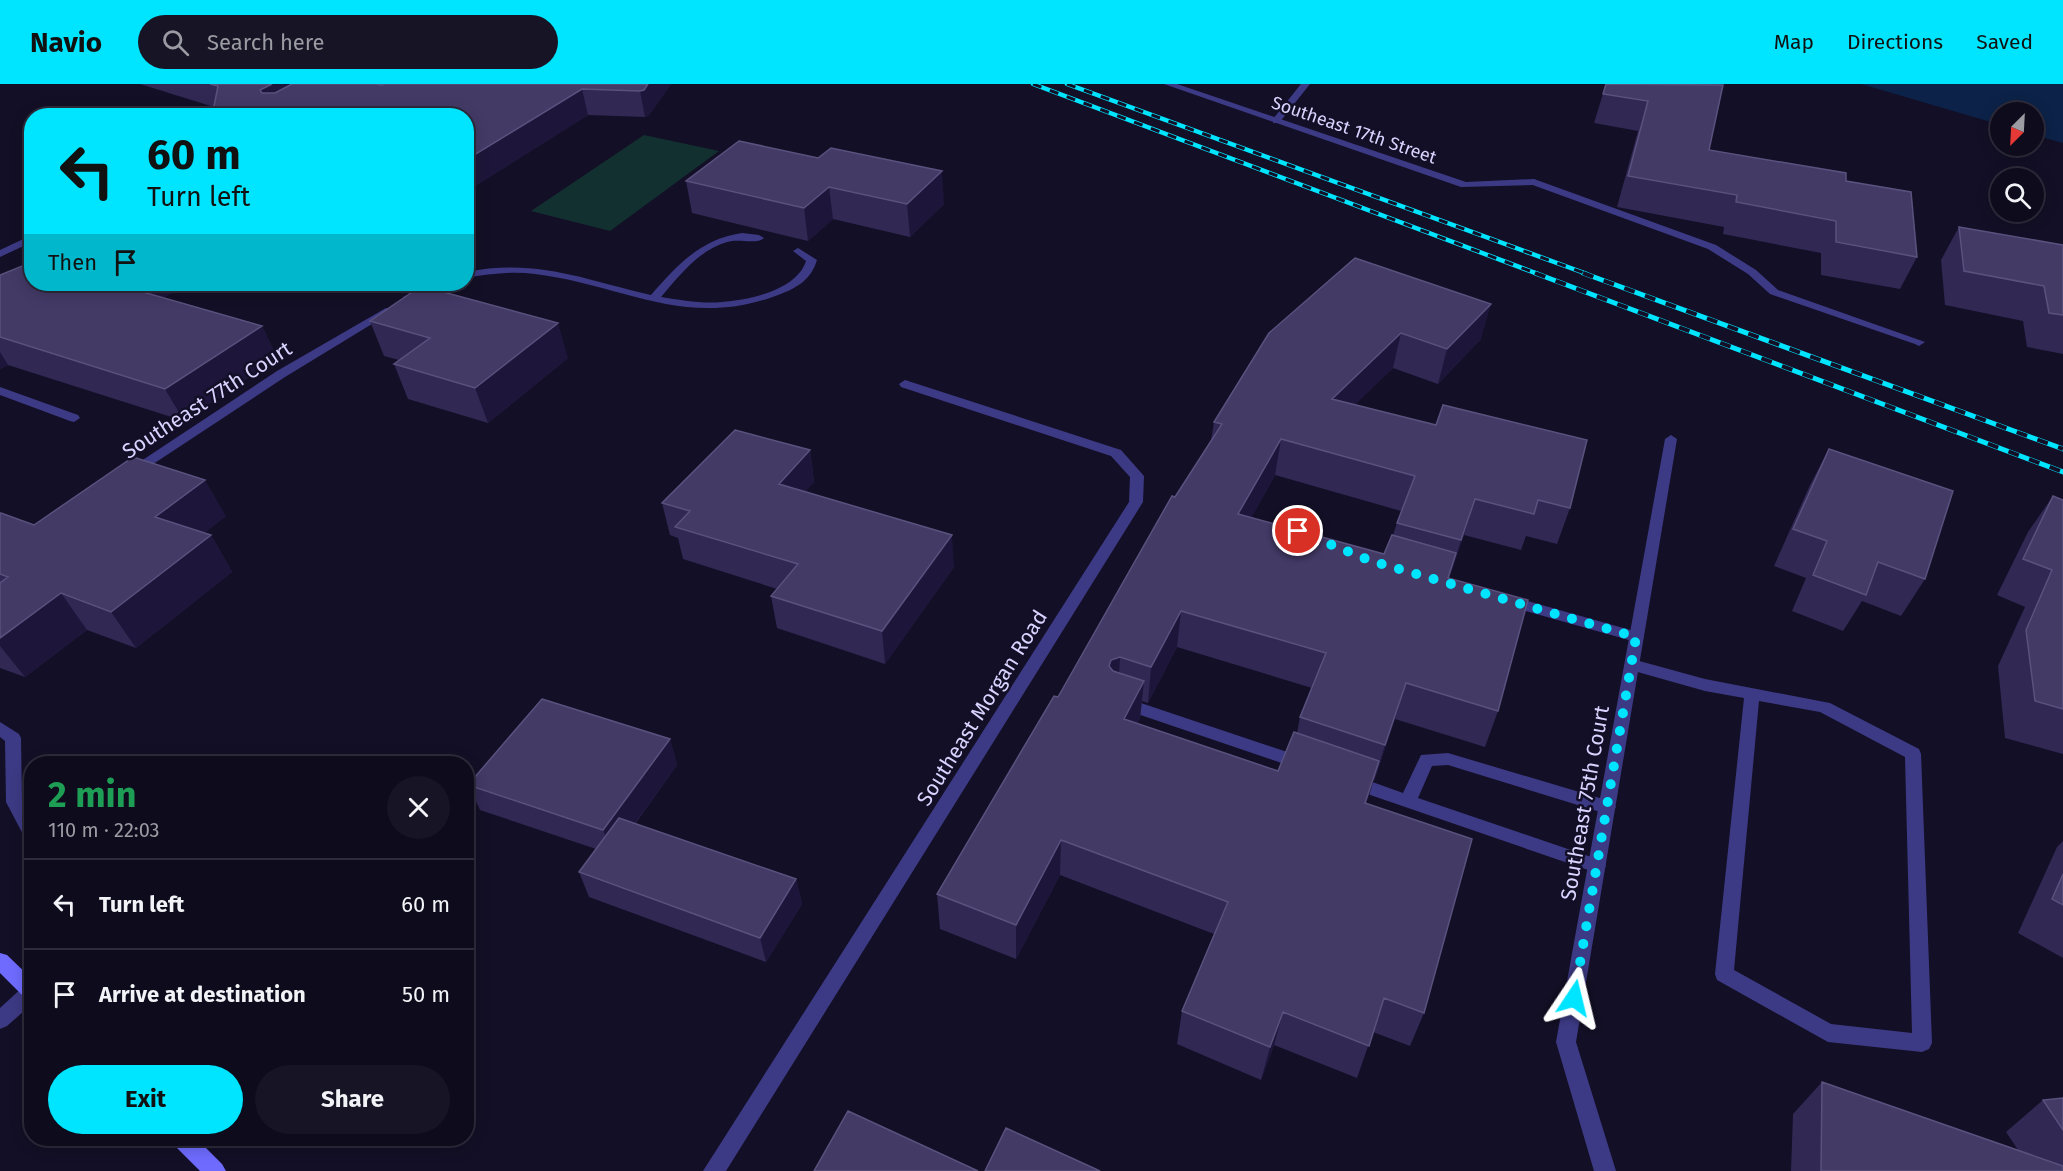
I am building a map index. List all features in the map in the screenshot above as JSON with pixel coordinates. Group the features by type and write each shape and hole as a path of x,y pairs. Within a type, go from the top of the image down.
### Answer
{"street":[{"name":"Southeast 17th Street","path":"1168,84 1465,185 1533,182 1712,246 1752,272 1774,292 1919,342"},
{"path":"1276,121 1306,84"},
{"path":"654,299 685,262 705,248 730,237 759,238"},
{"path":"0,254 24,242"},
{"path":"474,274 512,269 543,272 654,299 714,307 741,305 772,295 798,281 808,272 812,260 798,251"},
{"name":"Southeast 77th Court","path":"115,484 282,374 422,291"},
{"name":"Southeast Morgan Road","path":"714,1171 1136,502 1137,476 1116,453 905,384"},
{"path":"0,391 74,418"},
{"name":"Southeast 75th Court","path":"1605,1171 1566,1042 1671,439"},
{"path":"1279,523 1320,540"},
{"path":"1486,594 1636,637"},
{"path":"1632,665 1705,685 1752,693 1824,706 1913,754 1922,1042 1828,1033 1724,974 1752,693"},
{"path":"1117,701 1319,770"},
{"path":"0,728 13,738 14,802 24,820"},
{"path":"1408,801 1427,760 1448,759 1607,807"},
{"path":"1341,778 1597,866"},
{"path":"0,961 24,985"},
{"path":"0,1020 24,998"},
{"path":"189,1146 215,1171"}],"green space":[{"path":"644,135 719,151 610,231 531,211"}],"water":[{"path":"1861,84 2063,84 2063,143 2044,138 2044,102 1990,102 1990,122"}],"building":[{"path":"210,84 272,84 260,90 262,93 275,93 292,84 648,84 644,90 640,91 582,89 474,155 474,108 214,108 218,86"},
{"path":"1606,84 1723,85 1709,150 1846,173 1846,181 1911,192 1917,257 1836,242 1836,221 1736,202 1737,195 1628,176 1648,101 1603,94"},
{"path":"739,141 818,158 831,148 942,171 907,204 829,187 804,208 686,181"},
{"path":"1959,227 2063,245 2063,315 2049,313 2044,286 1964,271"},
{"path":"1355,258 1491,304 1447,349 1401,333 1332,399 1436,425 1443,405 1587,440 1570,508 1538,500 1534,514 1475,499 1461,540 1397,523 1415,476 1281,439 1238,514 1384,554 1392,535 1456,553 1448,578 1528,600 1498,711 1406,683 1385,745 1300,717 1326,653 1181,611 1151,667 1120,657 1111,660 1109,666 1113,671 1144,681 1124,719 1278,771 1294,732 1379,761 1365,803 1472,839 1424,1013 1384,998 1369,1046 1283,1012 1270,1047 1182,1011 1228,902 1061,840 1016,925 937,894 1054,696 1058,697 1172,496 1175,497 1222,424 1214,422 1269,333"},
{"path":"24,265 24,291 140,291 262,326 165,389 0,337 0,275"},
{"path":"414,291 440,291 558,323 475,388 394,364 430,338 370,321"},
{"path":"735,430 810,450 779,484 952,535 882,631 771,596 798,564 675,527 690,511 662,503"},
{"path":"1829,449 1953,491 1925,579 1878,562 1866,595 1813,575 1827,541 1793,529"},
{"path":"133,457 205,480 155,517 211,535 111,612 61,593 0,638 0,583 8,577 0,574 0,513 34,525"},
{"path":"2053,496 2063,500 2063,709 2035,701 2026,630 2052,570 2023,559"},
{"path":"542,699 670,739 603,830 474,787 474,778"},
{"path":"619,818 796,879 760,938 579,872"},
{"path":"2063,874 2063,905 2052,899"},
{"path":"1822,1082 2063,1166 2063,1171 1821,1171"},
{"path":"2063,1098 2063,1130 2043,1100"},
{"path":"848,1111 978,1171 814,1171"},
{"path":"1006,1128 1100,1171 985,1171"}],"railway":[{"path":"1033,84 1538,274"},
{"path":"1067,84 1587,274"},
{"path":"1535,273 2063,472"},
{"path":"1583,273 2063,449"}],"route":[{"path":"1298,531 1371,561 1636,637 1574,998"}]}
